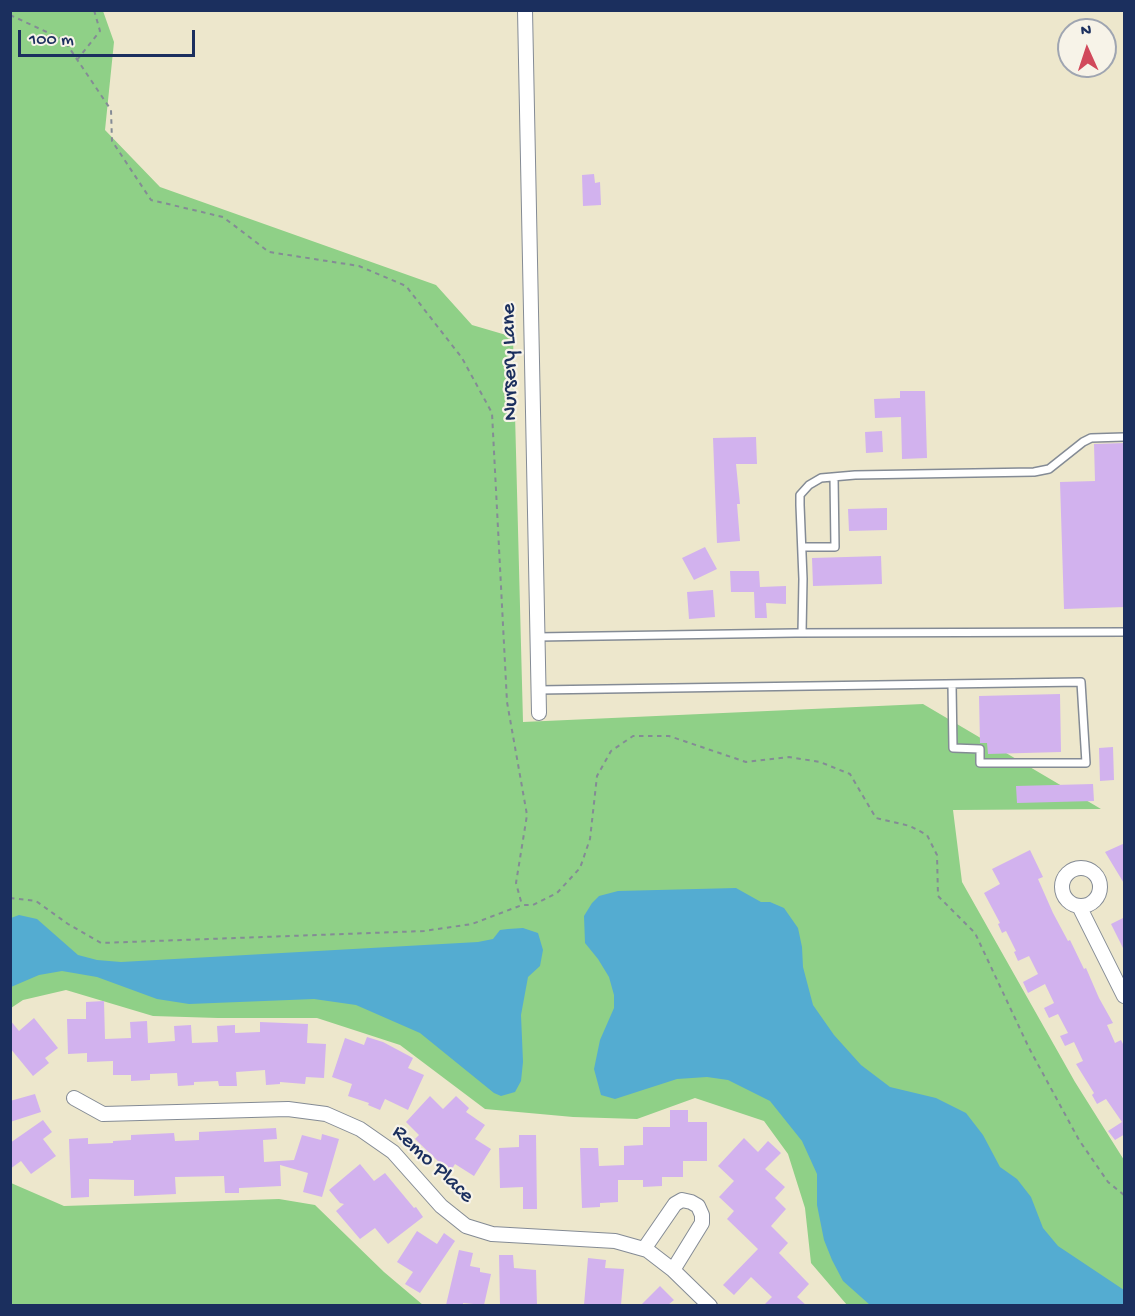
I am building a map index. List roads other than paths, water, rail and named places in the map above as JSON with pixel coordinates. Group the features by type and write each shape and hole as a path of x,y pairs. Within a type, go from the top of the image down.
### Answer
{"street":[{"name":"Nursery Lane","path":"525,10 539,713"},
{"path":"1078,906 1125,996"},
{"name":"Remo Place","path":"74,1098 104,1114 288,1109 326,1114 360,1129 393,1152 441,1206 466,1226 492,1234 615,1241 644,1249 673,1270 710,1305"},
{"path":"644,1249 675,1204 682,1200 698,1206 702,1215 702,1223 673,1270"}],"lane":[{"path":"802,633 800,495 809,485 821,478 855,475 1049,469 1091,438 1125,437"},
{"path":"802,547 836,547 834,477"},
{"path":"537,637 1125,632"},
{"path":"538,690 1081,682 1086,763 980,763 980,749 953,748 952,685"}],"water":[{"path":"736,888 761,902 770,902 784,908 798,928 803,967 813,1005 834,1035 861,1065 890,1087 936,1098 966,1113 983,1135 1000,1167 1017,1179 1031,1197 1043,1228 1058,1246 1124,1290 1124,1305 870,1305 843,1281 832,1260 824,1240 817,1205 817,1174 802,1141 770,1101 728,1080 707,1077 677,1079 615,1099 601,1095 594,1069 600,1040 614,1008 614,995 609,977 585,943 584,916 592,903 599,896 618,891"},
{"path":"19,915 37,919 78,955 97,960 121,962 478,942 493,939 500,930 523,928 538,933 543,950 540,966 528,977 521,1015 523,1062 521,1081 515,1092 501,1096 494,1093 420,1033 356,1005 314,999 189,1004 157,999 97,977 62,971 39,975 11,987 11,918"}]}
